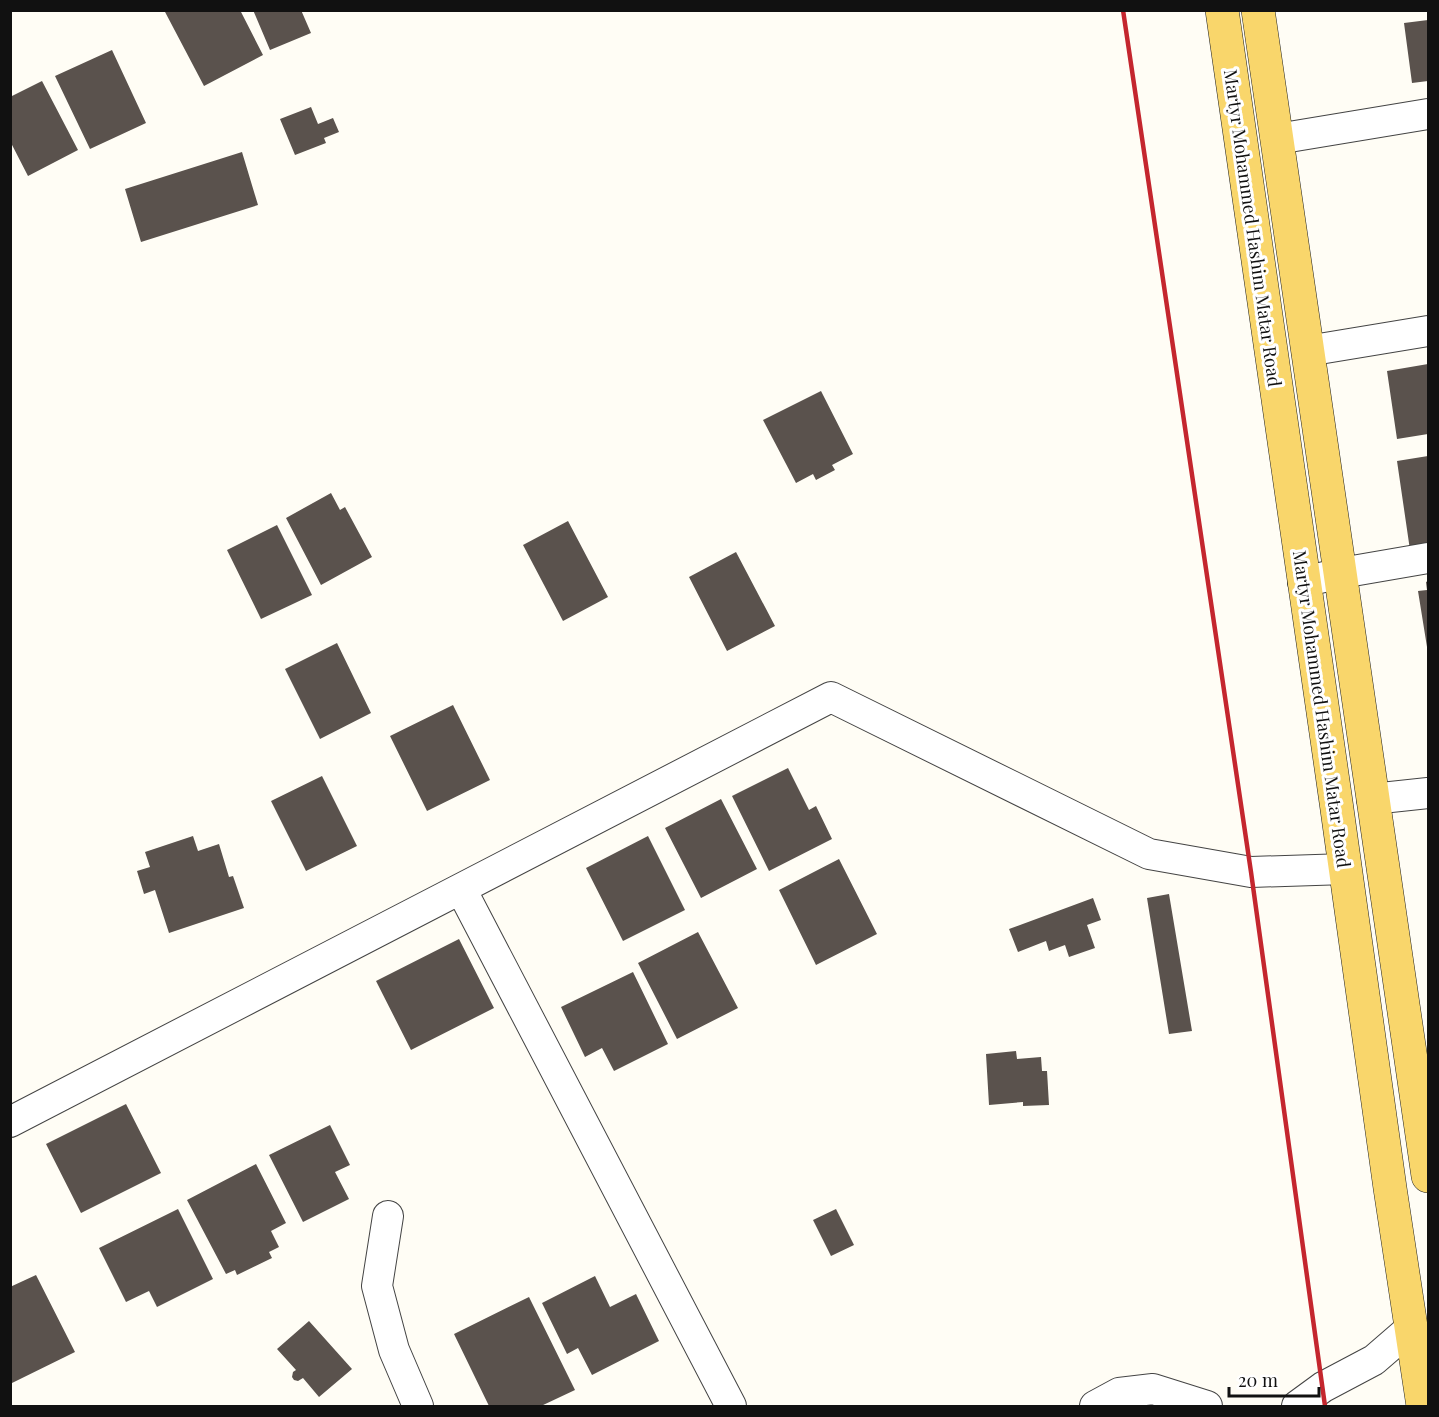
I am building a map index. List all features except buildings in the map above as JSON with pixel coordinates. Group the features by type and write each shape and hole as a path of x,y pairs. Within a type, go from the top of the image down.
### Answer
{"main road":[{"name":"Martyr Mohammed Hashim Matar Road","path":"1222,10 1423,1407"},
{"name":"Martyr Mohammed Hashim Matar Road","path":"1258,10 1428,1176"}],"street":[{"path":"1277,139 1428,114"},
{"path":"1307,351 1428,331"},
{"path":"1304,582 1341,573 1428,558"},
{"path":"10,1122 831,697 1149,854 1251,872 1346,869"},
{"path":"1372,799 1428,793"},
{"path":"461,889 731,1407"},
{"path":"388,1216 377,1286 394,1350 418,1407"},
{"path":"1297,1407 1323,1387 1374,1360 1411,1328"},
{"path":"1095,1407 1119,1394 1153,1389 1207,1407"}],"railway":[{"path":"1123,10 1251,872 1325,1406"}]}
